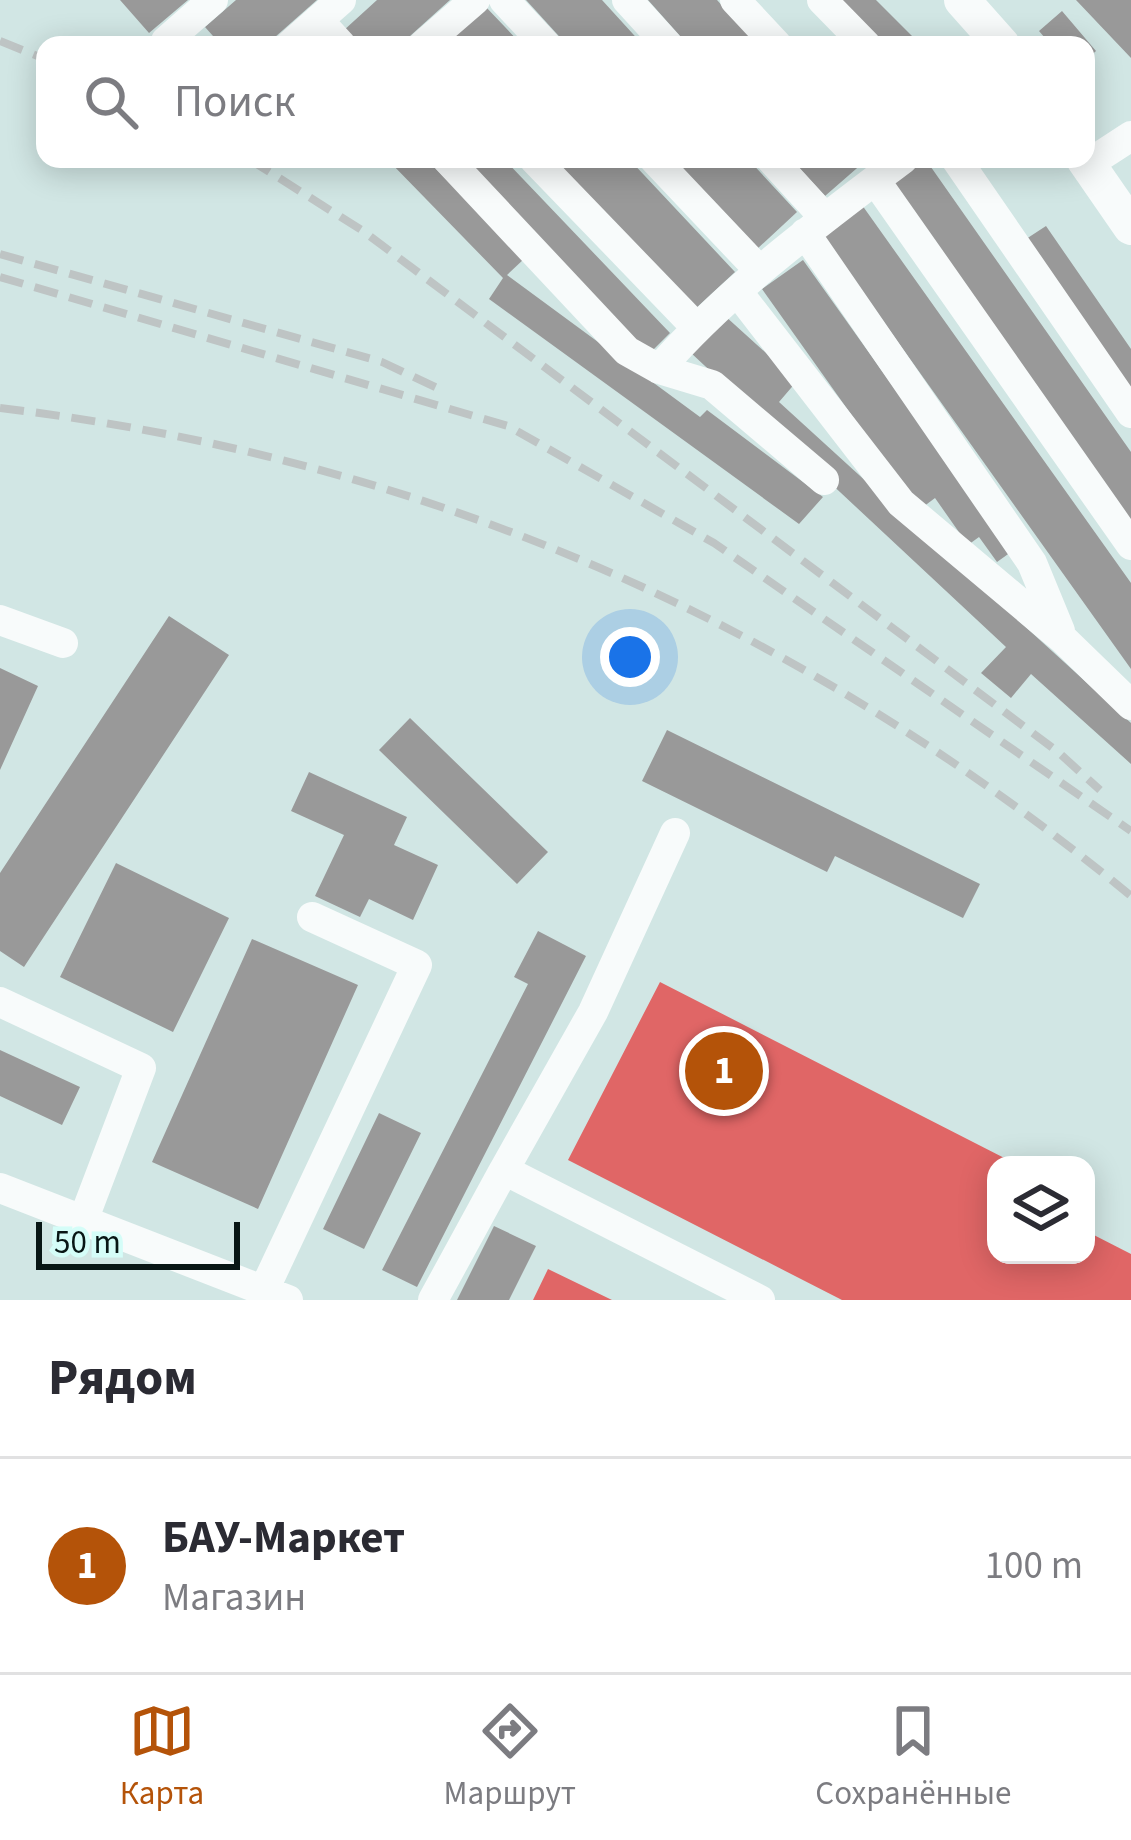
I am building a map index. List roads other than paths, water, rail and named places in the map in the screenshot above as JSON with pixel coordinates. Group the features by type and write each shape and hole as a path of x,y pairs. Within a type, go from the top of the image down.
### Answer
{"main road":[{"path":"962,0 994,36"},
{"path":"1091,168 1131,227"}],"lane":[{"path":"172,36 213,0"},
{"path":"434,36 475,0"},
{"path":"504,0 538,36"},
{"path":"627,0 660,36"},
{"path":"735,0 769,36"},
{"path":"822,0 857,36"},
{"path":"300,36 329,10"},
{"path":"1095,156 1131,136"},
{"path":"455,168 627,351 659,369 712,385 824,480"},
{"path":"543,168 696,327"},
{"path":"661,168 749,281 901,503 1064,639 1131,705"},
{"path":"777,168 1032,563 1064,639"},
{"path":"659,369 696,327 886,168"},
{"path":"888,168 1131,545"},
{"path":"962,168 1131,413"},
{"path":"0,620 63,643"},
{"path":"433,1300 593,1012 675,833"},
{"path":"0,1188 275,1295 417,965 312,917"},
{"path":"0,1002 141,1067 84,1218"},
{"path":"504,1170 760,1300"}],"railway":[{"path":"0,41 36,55"},
{"path":"263,168 363,231 1058,752 1100,790"},
{"path":"0,254 382,362 446,392"},
{"path":"0,277 508,426 714,543 1131,831"},
{"path":"0,408 158,432 310,467 458,513 602,569 740,635 875,712 1005,799 1131,896"}],"place":[{"name":"БАУ-Маркет","path":"724,1071"}]}
